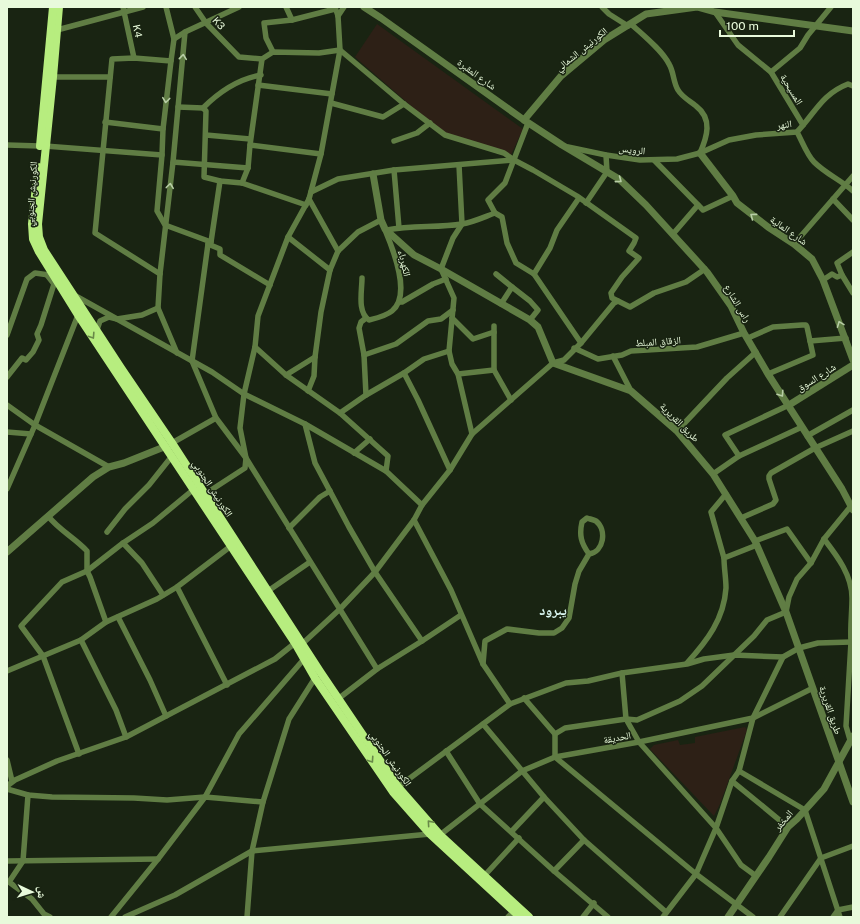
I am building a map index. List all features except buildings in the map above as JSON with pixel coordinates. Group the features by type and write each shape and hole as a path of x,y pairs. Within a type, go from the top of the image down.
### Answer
{"main road":[{"name":"الكورنيش الجنوبي","path":"53,7 38,224 39,237 44,250 97,330 169,445 172,456 231,546 298,645 338,699 398,787 440,835 529,917"},
{"name":"الكورنيش الجنوبي","path":"59,7 53,77 32,224 33,239 50,275 205,494 268,591 315,678 392,792 430,834 514,915"}],"street":[{"path":"57,30 124,10 143,7"},
{"path":"166,7 174,39 162,129 162,155 157,210 165,225 220,249 220,255 270,285"},
{"name":"K3","path":"195,7 206,23 239,57 262,59"},
{"path":"174,39 185,32 239,7"},
{"path":"286,7 292,20"},
{"path":"338,16 344,7"},
{"path":"364,7 381,18"},
{"path":"371,7 381,18"},
{"path":"602,7 609,14 630,25 666,59 673,70 678,90 682,95 698,107 703,114 707,134 700,153"},
{"name":"الكورنيش الشمالي","path":"526,122 561,76 604,40 646,14 697,7 715,12 853,31"},
{"path":"771,72 800,48 808,35 831,7"},
{"path":"205,494 245,468 246,458 240,428 244,394 255,347 258,316 288,237 309,199 321,154 340,50 338,16 335,8 292,20 264,23 266,38 273,52"},
{"name":"K4","path":"124,10 134,58"},
{"name":"المسيحية","path":"715,12 738,45 771,72 803,125"},
{"name":"شارع المقبرة","path":"381,18 526,122 562,145"},
{"path":"177,354 158,308 160,274 173,162 185,32"},
{"path":"242,183 248,168 250,142 258,85 261,75 262,59 273,52 319,53 340,50 404,104 445,135 504,153 577,196 636,238 630,250 639,258 622,277 611,294 612,298 630,307 654,293 686,282 705,269"},
{"path":"160,274 95,233 112,59 134,58 171,61"},
{"path":"178,107 203,108 220,93 247,78 261,75"},
{"path":"53,77 110,77"},
{"name":"النهر","path":"700,153 729,140 797,132 828,94 837,88 848,84 853,86"},
{"path":"258,85 332,94"},
{"path":"331,103 383,117 404,104"},
{"path":"203,108 206,111 204,177 220,181 242,183 306,205"},
{"path":"105,122 162,129"},
{"path":"526,122 505,183 488,200 495,213 502,218 507,243 516,263 534,274 581,343"},
{"path":"394,141 417,133 430,124"},
{"path":"797,132 813,161 829,174 846,184 853,191"},
{"path":"206,135 321,154"},
{"path":"7,145 43,146 162,155"},
{"name":"الرويس","path":"562,145 606,155 640,160 676,159 700,153"},
{"name":"راس الشارع","path":"562,145 619,179 646,204 705,269 731,306 768,374 842,489 852,508"},
{"name":"شارع المالية","path":"700,153 737,203 768,227 794,244 812,259 823,280 853,360"},
{"path":"586,203 607,172 606,155"},
{"path":"311,192 338,179 394,170 514,160"},
{"path":"654,160 703,210 733,196"},
{"path":"173,162 205,163 248,168"},
{"path":"460,165 462,224 453,238 441,268 454,298 449,351 452,364 458,374 472,434"},
{"path":"394,170 399,228"},
{"path":"372,174 381,220 386,230 414,255 441,268 530,320 538,327 553,363"},
{"path":"794,244 853,176"},
{"path":"220,181 209,243 192,361 216,418 246,458 377,669"},
{"path":"534,274 550,248 557,230 579,198"},
{"path":"309,199 338,251"},
{"path":"833,199 853,220"},
{"path":"673,234 698,205"},
{"path":"386,230 462,224 475,221 495,213"},
{"path":"308,391 314,376 321,312 330,270 338,251 358,232 381,220"},
{"name":"الكهرباء","path":"386,230 399,276 401,293 399,302"},
{"path":"288,237 330,270"},
{"path":"853,252 837,264 853,293"},
{"path":"7,335 27,279 34,273 50,275 54,284 37,334 39,340 33,352 26,360 22,358 7,377"},
{"path":"496,274 530,301 538,310 530,320"},
{"path":"823,280 832,274 837,277 842,275"},
{"path":"362,278 361,308 366,318 369,320 387,315 393,311 399,302 402,302 433,284 446,279"},
{"path":"501,304 512,287"},
{"path":"74,295 117,318 177,354 212,372 244,394 305,424 386,471 422,505"},
{"path":"7,786 12,781 57,761 126,737 227,685 298,645 340,610 375,572 414,520 422,505 450,470 472,434 553,363 564,360 574,348 581,343 614,303 618,301"},
{"path":"97,330 100,321 109,317 117,318 142,315 158,308"},
{"path":"364,355 396,344 428,321 441,319 453,310"},
{"path":"7,489 35,425 78,315"},
{"path":"366,318 361,322 359,328 364,355 366,395"},
{"path":"452,318 474,339 494,329 494,370 511,400"},
{"name":"الزقاق المبلط","path":"574,348 598,359 631,351 668,350 696,347 746,336 773,327 802,325 806,325 807,327 810,341"},
{"path":"768,374 813,355 810,341 846,338"},
{"path":"255,347 286,375 340,413 388,456 386,471"},
{"path":"340,413 424,359 449,351"},
{"path":"677,431 727,378 756,352"},
{"path":"286,375 315,356"},
{"path":"613,356 631,391"},
{"name":"طريق القريرية","path":"553,363 631,391 677,431 713,474 756,543 786,612 853,802"},
{"name":"شارع السوق","path":"789,405 853,365"},
{"path":"458,374 494,370"},
{"path":"404,373 450,470"},
{"path":"7,405 35,425 109,467"},
{"path":"739,456 725,435 789,405"},
{"path":"807,436 853,410"},
{"path":"7,552 93,477 109,467 124,464 169,445 216,418"},
{"path":"305,424 315,463 349,527 375,572 422,641"},
{"path":"713,474 739,456 802,427"},
{"path":"741,518 773,504 776,500 769,478 771,473 815,448 853,431"},
{"path":"7,432 31,434"},
{"path":"354,453 370,439"},
{"path":"107,532 125,509 149,485 172,456"},
{"path":"79,754 43,656 21,626 62,582 87,570 153,523 194,489"},
{"path":"289,528 320,497 330,491"},
{"path":"687,664 703,645 719,619 726,588 724,558 711,512 726,494"},
{"path":"555,734 565,728 626,719 637,720 680,701 702,686 754,636 767,620 786,612 789,597 797,579 811,563 824,539 852,508"},
{"path":"48,516 55,525 81,544 87,551 87,570 106,622"},
{"path":"587,518 596,521 602,530 603,540 600,549 595,553 589,554 580,538 582,522 587,518"},
{"path":"414,520 451,590 483,664 488,669 510,704"},
{"path":"724,558 787,530 811,563"},
{"path":"824,539 842,563 852,597 852,631 846,726 852,738"},
{"path":"123,543 142,563 163,595"},
{"path":"7,671 81,640 106,622 163,595 231,546"},
{"path":"483,664 485,641 507,630 539,634 554,633 562,628 569,618 575,584 579,571 589,554"},
{"path":"268,591 310,562"},
{"path":"176,587 227,685"},
{"path":"338,699 377,669 461,615"},
{"path":"118,617 150,680 166,716"},
{"path":"81,640 116,710 126,737"},
{"path":"398,787 510,704 566,683 588,681 622,673 687,664 704,659 734,655 783,657 799,648 818,643 851,642"},
{"path":"483,724 544,797 584,840 664,915 696,874 716,828 732,781 739,771 753,718 783,657"},
{"path":"111,917 205,798 239,734 304,659"},
{"path":"622,673 626,719 639,742 716,828 741,865 756,876"},
{"path":"247,917 252,851 263,802 289,719 315,678"},
{"name":"الحديقة","path":"440,835 522,771 555,757 639,742 753,718 813,688"},
{"path":"524,698 555,734 555,757 696,874 753,917"},
{"name":"المخفر","path":"728,917 788,827 824,789 852,738"},
{"path":"446,751 480,804 512,831 554,871 594,903 608,917"},
{"path":"7,760 12,781"},
{"path":"739,771 804,810 840,917"},
{"path":"732,781 788,827"},
{"path":"7,789 28,795 52,797 167,800 205,798 263,802"},
{"path":"28,795 23,861 9,882 32,899 44,914 50,917"},
{"path":"512,831 544,797"},
{"path":"125,917 175,895 252,851 430,834"},
{"path":"484,875 519,838"},
{"path":"554,871 584,840"},
{"path":"780,917 821,858 853,846"},
{"path":"7,861 158,859"},
{"path":"582,917 594,903"},
{"path":"833,917 838,910 853,907"}],"shaded area":[{"path":"377,24 523,129 511,155 441,132 355,57"},
{"path":"745,727 747,730 720,804 714,816 650,749 654,745 678,740 680,745 695,743 695,737"}],"district":[{"name":"يبرود","path":"553,610"}]}
